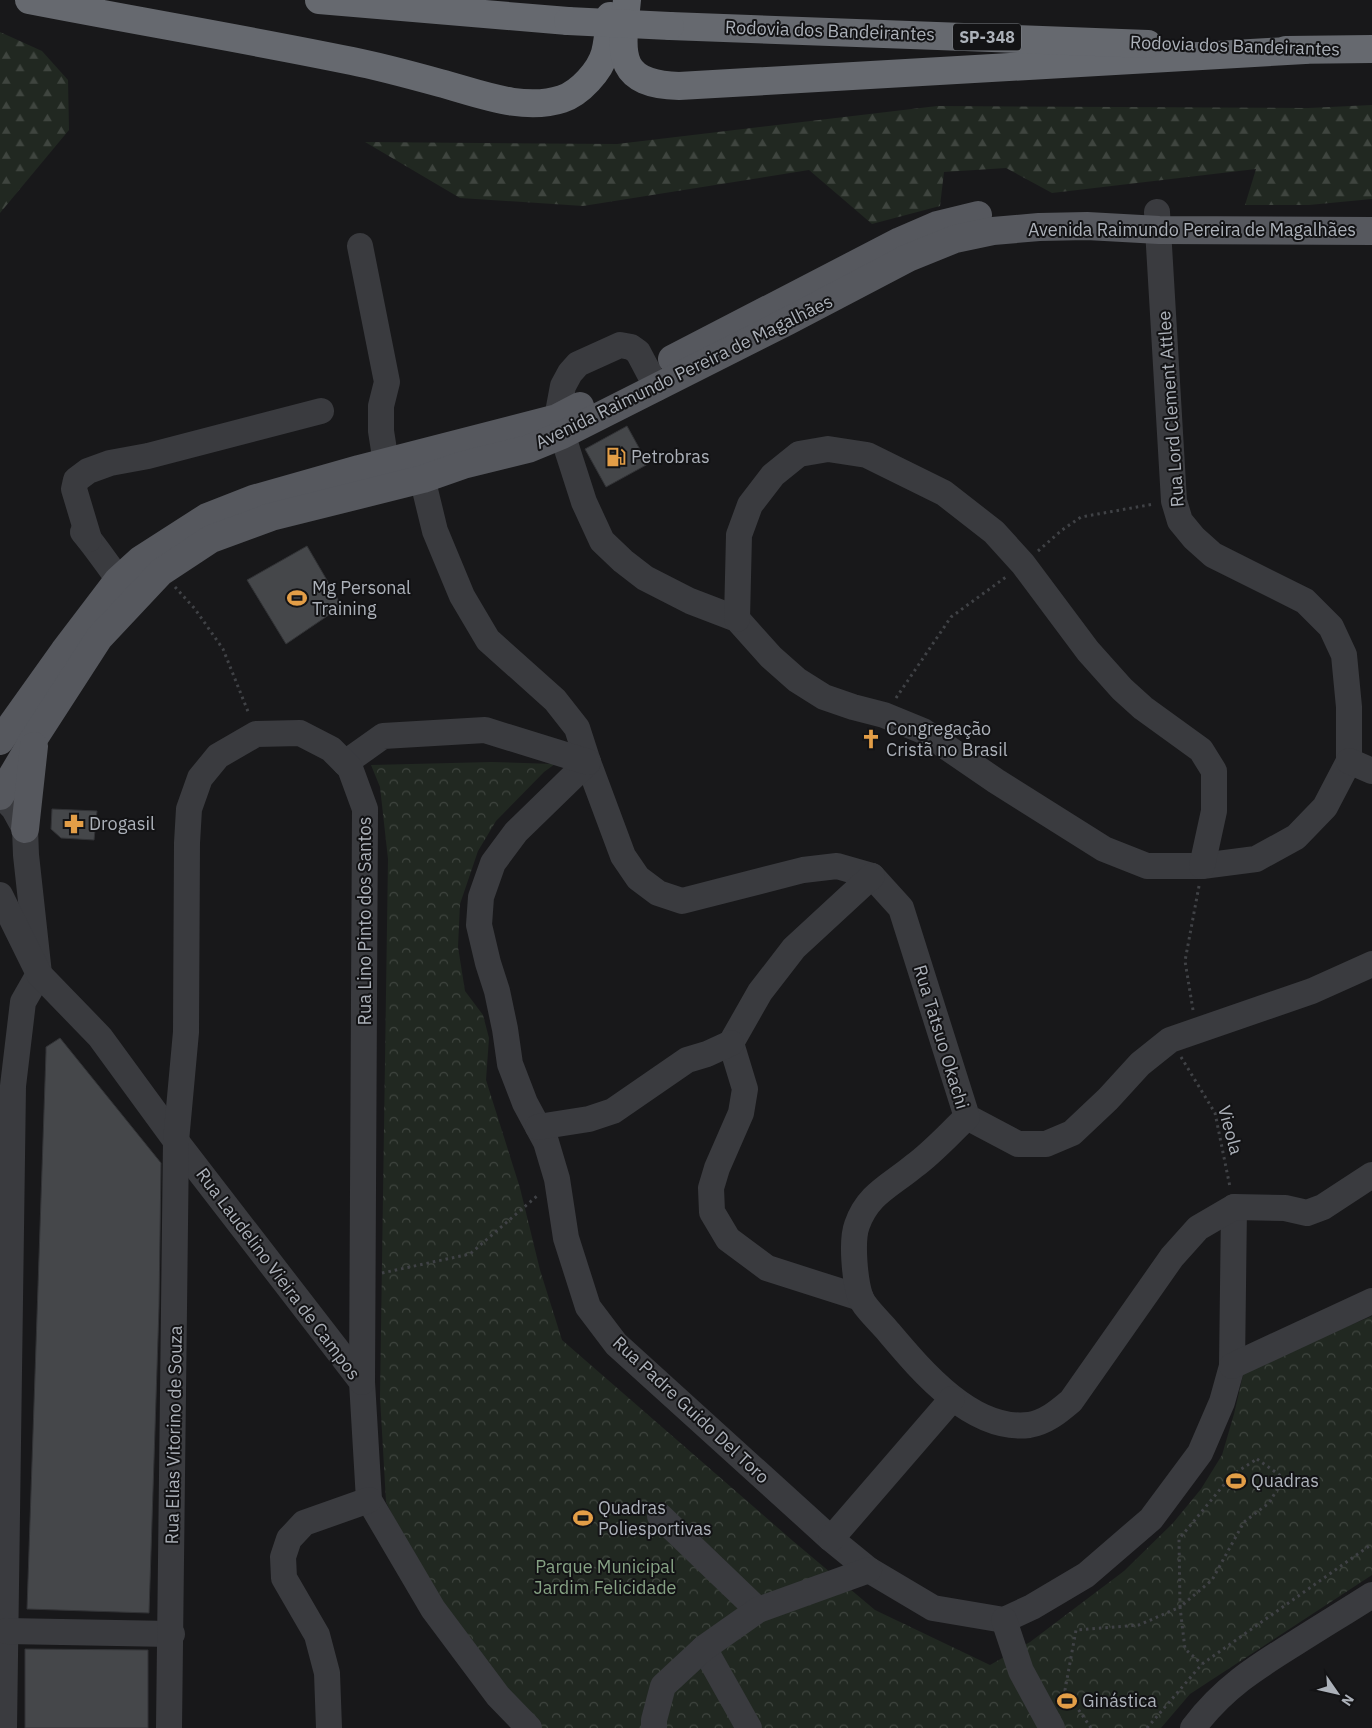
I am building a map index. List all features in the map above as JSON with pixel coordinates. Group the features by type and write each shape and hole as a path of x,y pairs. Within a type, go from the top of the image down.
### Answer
{"highway":[{"path":"29,0 284,46 384,67 500,99 528,103 552,102 570,96 597,69 605,54 613,0"},
{"name":"Rodovia dos Bandeirantes","path":"319,0 568,21 670,26 1305,50 1372,49"},
{"path":"627,0 623,46 626,60 636,76 663,86 1305,50"}],"main road":[{"name":"Avenida Raimundo Pereira de Magalhães","path":"0,795 99,638 126,590 140,560 207,517 253,499 386,462 420,467 463,465 528,449 559,427 653,379 900,241 937,225 987,213 1033,209 1158,221 1371,222"},
{"name":"Avenida Raimundo Pereira de Magalhães","path":"0,740 64,651 126,590 161,572 211,540 271,517 420,467"},
{"path":"26,829 35,737"}],"street":[{"name":"Rua Lord Clement Attlee","path":"559,427 584,502 602,541 645,578 690,601 737,619 771,657 797,680 824,697 884,715 923,731 996,781 1104,849 1147,866 1202,866 1256,859 1296,837 1360,766 1349,707 1344,655 1330,627 1305,601 1213,555 1194,538 1180,521 1174,501 1158,221"},
{"path":"360,246 387,382 381,406 381,431 386,462"},
{"path":"559,427 563,386 570,373 578,364 620,345 631,347 638,352 653,379"},
{"path":"126,590 99,551 86,536 74,489 76,480 88,470 110,463 148,456 321,411"},
{"path":"737,619 739,535 750,504 773,475 799,454 828,449 867,455 944,493 994,532 1023,564 1088,651 1122,689 1143,708 1201,750 1214,771 1214,811 1202,866"},
{"path":"420,467 435,530 462,596 488,640 555,700 577,728 623,856 638,878 658,893 682,901 803,870 837,866 872,876"},
{"path":"345,763 383,736 485,730 588,762"},
{"name":"Rua Lino Pinto dos Santos","path":"176,1141 186,1032 187,843 189,808 200,778 218,756 256,734 300,733 331,749 350,768 365,809 362,1382"},
{"name":"Rua Padre Guido Del Toro","path":"588,762 516,832 493,863 481,897 479,925 497,991 510,1064 525,1103 546,1142 557,1179 566,1238 588,1307 616,1344 831,1539 869,1570 933,1608 1004,1620"},
{"path":"0,795 14,809 26,829 26,855 40,974 23,1002 6,1090 4,1420 6,1631 4,1728"},
{"path":"538,1127 589,1119 613,1111 687,1060 707,1054 731,1043 760,992 794,948 872,876"},
{"name":"Rua Tatsuo Okachi","path":"872,876 901,908 966,1117 1018,1144 1046,1144 1072,1133 1108,1099 1140,1064 1170,1040 1312,991 1372,964"},
{"name":"Rua Laudelino Vieira de Campos","path":"0,895 40,974 100,1037 176,1141 362,1382 369,1500 433,1609 498,1696 529,1728"},
{"path":"731,1043 745,1090 741,1113 716,1168 711,1188 712,1212 728,1239 767,1268 861,1298"},
{"path":"966,1117 913,1167 876,1194 864,1209 856,1228 854,1262 861,1298 912,1360 952,1398 970,1410 1002,1423 1028,1425 1049,1418 1071,1401 1172,1256 1198,1228 1234,1207 1284,1208 1307,1213 1323,1207 1372,1175"},
{"name":"Rua Elias Vitorino de Souza","path":"170,1728 176,1141"},
{"path":"1052,1728 1020,1671 1004,1620 1032,1608 1086,1575 1151,1519 1200,1453 1222,1402 1232,1366 1234,1207"},
{"path":"1232,1366 1372,1301"},
{"path":"831,1539 952,1398"},
{"path":"329,1728 327,1673 317,1635 284,1578 283,1557 289,1539 304,1523 369,1500"},
{"path":"660,1516 758,1610"},
{"path":"654,1728 654,1720 663,1686 704,1648 758,1610 869,1570"},
{"path":"1193,1728 1226,1691 1248,1672 1372,1595"},
{"path":"6,1631 172,1634"},
{"path":"704,1648 749,1728"},
{"path":"498,1696 499,1728"}],"path":[{"path":"161,572 195,609 223,649 256,734"},
{"path":"1197,1031 1185,961 1202,866"},
{"name":"Vieola","path":"1170,1040 1215,1112 1234,1207"},
{"path":"363,1277 470,1254 557,1179"},
{"path":"1091,1728 1065,1690 1076,1630 1139,1625 1180,1607 1212,1580 1244,1522 1270,1503 1284,1478 1257,1459 1232,1475 1179,1539 1180,1607 1185,1649 1202,1664"},
{"path":"1147,1728 1202,1664 1372,1544"}],"green space":[{"path":"0,32 42,51 68,80 69,130 0,213"},
{"path":"1372,105 1372,199 1309,205 1245,205 1256,169 1052,193 1006,168 944,172 940,206 872,224 809,170 583,206 460,198 365,142 617,144 937,106 1308,108"},
{"name":"Parque Municipal Jardim Felicidade","path":"492,762 555,764 544,772 496,821 478,851 460,904 458,947 465,991 483,1015 489,1038 486,1080 520,1188 540,1270 562,1340 875,1610 990,1665 1030,1642 1124,1571 1173,1523 1201,1489 1222,1455 1243,1375 1250,1367 1372,1316 1372,1575 1190,1694 1161,1728 541,1728 483,1667 418,1567 386,1502 380,1397 388,859 380,787 371,765"}],"building":[{"name":"Petrobras","path":"627,426 648,464 606,487 585,449"},
{"name":"Mg Personal Training","path":"307,546 342,606 286,644 247,580"},
{"name":"Drogasil","path":"52,809 97,811 94,840 61,838 51,829"},
{"path":"60,1038 161,1163 159,1307 149,1613 27,1609 46,1047"},
{"path":"25,1649 148,1650 148,1728 25,1728"}],"place":[{"name":"Petrobras","path":"616,457"},
{"name":"Mg Personal Training","path":"297,598"},
{"name":"Congregação Cristã no Brasil","path":"871,739"},
{"name":"Drogasil","path":"74,824"},
{"name":"Quadras","path":"1236,1481"},
{"name":"Quadras Poliesportivas","path":"583,1518"},
{"name":"Ginástica","path":"1067,1701"}]}
